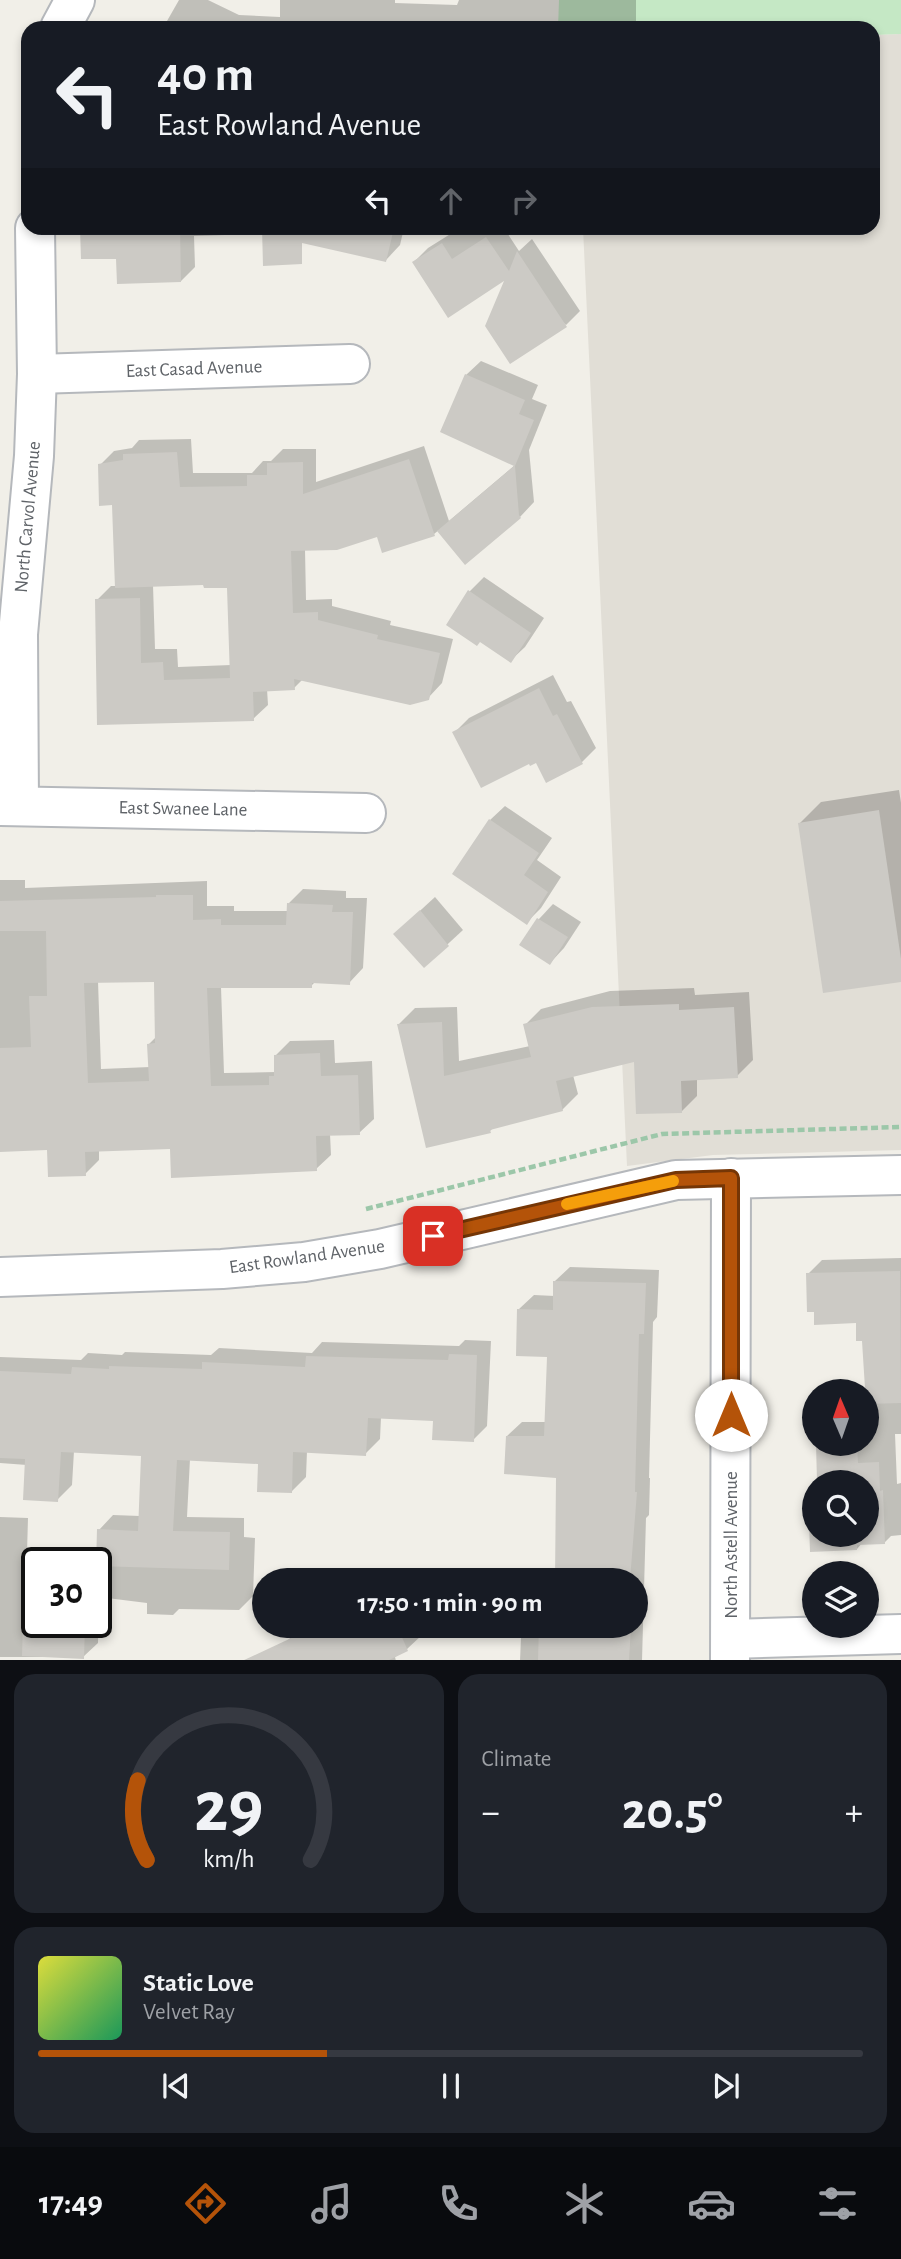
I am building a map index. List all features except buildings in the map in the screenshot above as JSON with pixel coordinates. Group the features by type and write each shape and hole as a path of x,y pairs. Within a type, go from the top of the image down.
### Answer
{"street":[{"path":"64,21 75,0"},
{"name":"North Carvol Avenue","path":"10,806 18,634 34,456 37,374 35,235"},
{"name":"East Casad Avenue","path":"37,374 350,365"},
{"name":"East Swanee Lane","path":"10,806 366,813"},
{"name":"East Rowland Avenue","path":"0,1277 222,1269 304,1262 380,1249 676,1180 901,1175"},
{"name":"North Astell Avenue","path":"730,1650 731,1178"},
{"path":"730,1650 901,1634"}],"path":[{"path":"360,1211 662,1133 901,1127"}],"shaded area":[{"path":"901,34 901,1150 713,1155 627,1166 583,235 880,235 880,35"}],"green space":[{"path":"559,0 901,0 901,34 880,35 880,21 558,21"}],"slow traffic":[{"path":"567,1204 673,1181"}],"route":[{"path":"433,1236 676,1180 731,1178 731,1415"}]}
